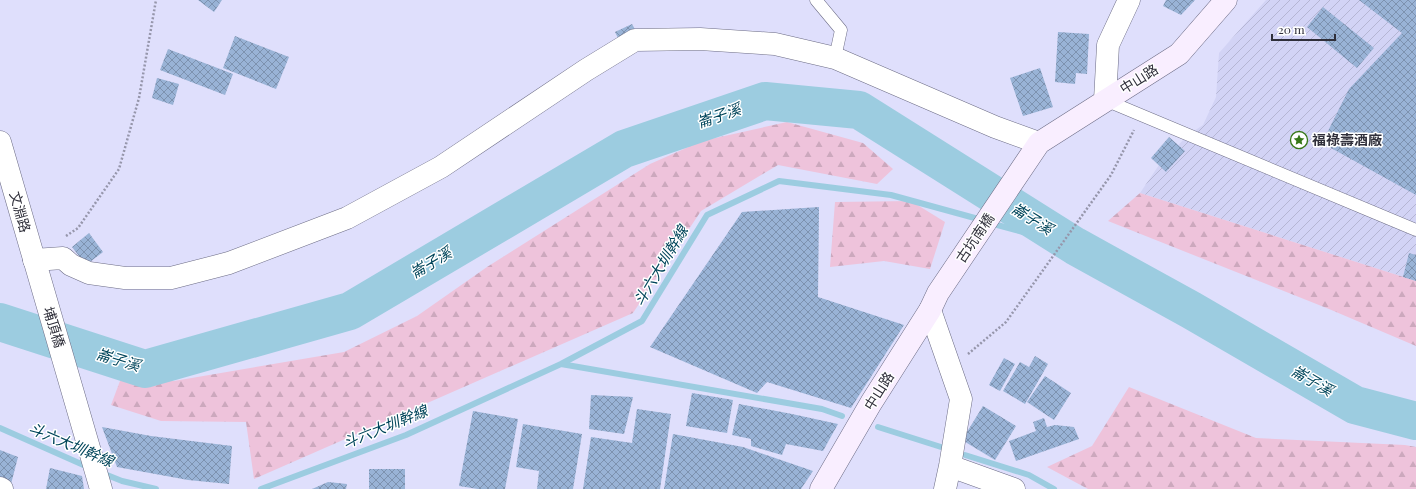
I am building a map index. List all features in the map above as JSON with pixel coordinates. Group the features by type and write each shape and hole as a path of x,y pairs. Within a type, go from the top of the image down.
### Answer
{"main road":[{"name":"中山路","path":"1039,143 1179,54 1226,0"},
{"name":"古坑南橋","path":"934,301 1039,143"},
{"name":"中山路","path":"821,489 871,402 934,301"}],"street":[{"path":"1105,100 1108,45 1129,0"},
{"path":"34,260 63,258 71,265 89,273 125,278 171,278 229,263 347,218 442,167 586,70 635,40 700,40 775,44 835,58 995,127 1039,143"},
{"name":"文淵路","path":"0,142 34,260"},
{"name":"埔頂橋","path":"34,260 101,489"},
{"path":"934,301 950,369 961,399 945,489"},
{"path":"950,466 1014,489"}],"lane":[{"path":"816,0 842,30 835,58"},
{"path":"1105,100 1416,230"}],"path":[{"path":"65,237 78,228 119,168 139,98 156,0"},
{"path":"950,369 1006,322 1111,175 1141,116"}],"shaded area":[{"name":"福祿壽酒廠","path":"1266,0 1416,0 1416,281 1140,193 1159,165 1188,135 1203,125 1216,97 1219,53"}],"green space":[{"path":"787,122 863,143 893,169 877,184 778,165 701,211 633,313 254,479 246,422 161,421 111,405 120,381 174,381 344,352 417,316 487,267 650,164 702,141"},
{"path":"1140,193 1416,281 1416,346 1329,309 1108,221"},
{"path":"911,201 945,222 930,269 884,261 830,267 835,202"},
{"path":"1129,387 1256,438 1405,445 1416,447 1416,489 1088,489 1047,467 1092,446"}],"building":[{"path":"198,0 222,0 214,12"},
{"path":"1166,0 1195,0 1181,15 1163,6"},
{"path":"1359,0 1416,0 1416,195 1322,143 1349,89 1402,33"},
{"path":"1323,7 1374,48 1357,68 1307,27"},
{"path":"632,24 637,33 620,42 615,32"},
{"path":"1058,32 1089,34 1087,74 1076,73 1075,84 1055,82"},
{"path":"235,36 289,57 276,89 223,68"},
{"path":"168,49 233,74 225,95 160,70"},
{"path":"1040,68 1053,107 1023,116 1010,78"},
{"path":"157,78 179,84 173,105 152,98"},
{"path":"1169,137 1185,151 1166,172 1151,158"},
{"path":"819,207 818,297 904,325 851,408 767,382 757,393 650,347 742,212"},
{"path":"89,233 103,252 86,265 72,247"},
{"path":"1409,253 1416,255 1416,281 1403,277"},
{"path":"1035,356 1048,364 1025,404 1003,391 1020,362 1029,367"},
{"path":"1004,358 1015,364 1000,391 989,385"},
{"path":"1045,376 1071,393 1054,420 1027,402"},
{"path":"692,393 733,400 727,433 686,426"},
{"path":"591,395 633,397 624,434 589,429"},
{"path":"739,404 838,424 823,451 786,444 782,455 751,446 751,439 732,435"},
{"path":"983,406 1016,426 995,460 962,440"},
{"path":"637,409 671,414 660,489 583,489 591,437 632,443"},
{"path":"473,411 518,419 505,489 478,489 459,486"},
{"path":"1044,418 1047,427 1055,425 1074,427 1079,439 1016,461 1009,441 1036,431 1033,422"},
{"path":"523,424 582,434 573,489 537,489 539,471 516,467"},
{"path":"102,427 151,436 232,446 229,484 188,480 117,467"},
{"path":"673,434 743,447 813,471 801,489 664,489"},
{"path":"0,450 18,457 11,484 0,480"},
{"path":"50,468 82,476 84,489 46,489"},
{"path":"369,469 405,469 405,489 369,489"},
{"path":"328,482 347,484 346,489 312,489"}],"waterway":[{"name":"崙子溪","path":"0,322 145,369 350,311 624,149 765,101 859,110 1075,246 1191,310 1355,405 1416,421"},
{"name":"斗六大圳幹線","path":"261,489 406,435 561,364 642,321 707,215 779,181 891,195 982,220"},
{"name":"斗六大圳幹線","path":"990,223 1075,246"},
{"path":"561,364 822,409 842,416"},
{"path":"878,427 941,447"},
{"name":"斗六大圳幹線","path":"0,428 88,467"},
{"path":"965,455 1029,475 1054,489"},
{"name":"斗六大圳幹線","path":"102,473 122,481 156,489"}],"place":[{"name":"福祿壽酒廠","path":"1299,140"}]}
